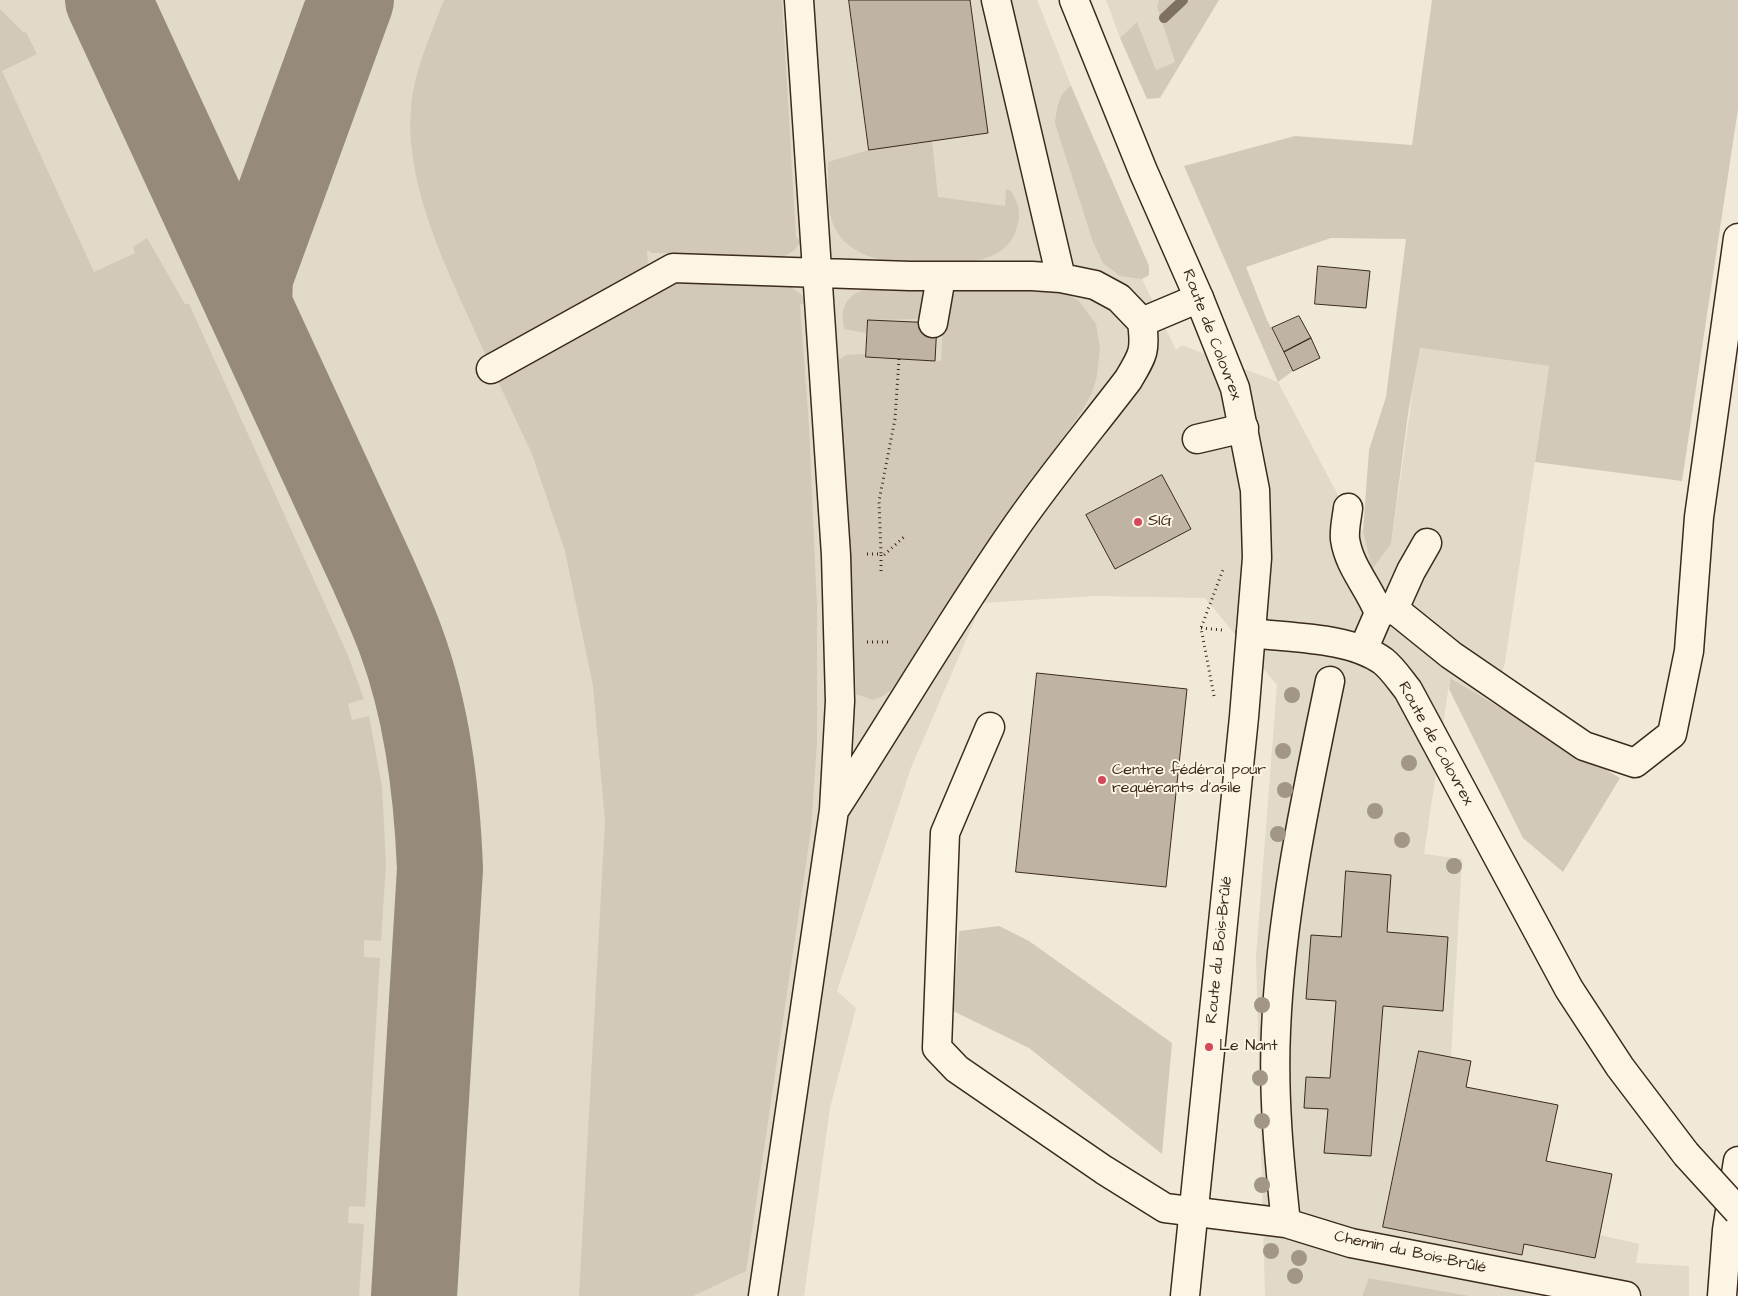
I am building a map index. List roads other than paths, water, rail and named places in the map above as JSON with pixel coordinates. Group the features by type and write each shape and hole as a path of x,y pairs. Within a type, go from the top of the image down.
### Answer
{"main road":[{"path":"760,1295 834,810 840,701 840,639 819,272 799,0"},
{"path":"996,0 1061,278"},
{"name":"Route de Colovrex","path":"1074,0 1143,171 1200,298 1235,388 1255,490 1257,525 1251,633 1336,644 1363,650 1392,669 1408,690 1568,989 1620,1067 1686,1154 1738,1211"},
{"path":"1348,508 1345,538 1348,551 1357,574 1386,611 1584,746 1635,763 1672,734 1689,651 1699,517 1738,238"},
{"path":"492,369 673,268 941,277 1032,276 1061,278 1095,285 1103,289 1119,298 1142,322 1146,345 1132,374 1012,532 937,644 917,682 834,810"},
{"path":"933,323 941,277"},
{"path":"1142,322 1200,298"},
{"path":"1197,439 1244,428"},
{"path":"1363,650 1427,544"},
{"name":"Route du Bois-Brûlé","path":"1185,1296 1251,633"},
{"path":"1286,1223 1277,1143 1276,1031 1284,932 1294,859 1330,681"},
{"name":"Chemin du Bois-Brûlé","path":"990,727 945,833 937,1048 957,1069 1104,1170 1165,1208 1286,1223 1351,1242 1626,1296"},
{"path":"1722,1296 1727,1230 1738,1161"}],"waterway":[{"path":"1164,18 1183,0"}],"place":[{"name":"SIG","path":"1138,522"},
{"name":"Centre fédéral pour requérants d’asile","path":"1102,780"},
{"name":"Le Nant","path":"1209,1047"}]}
